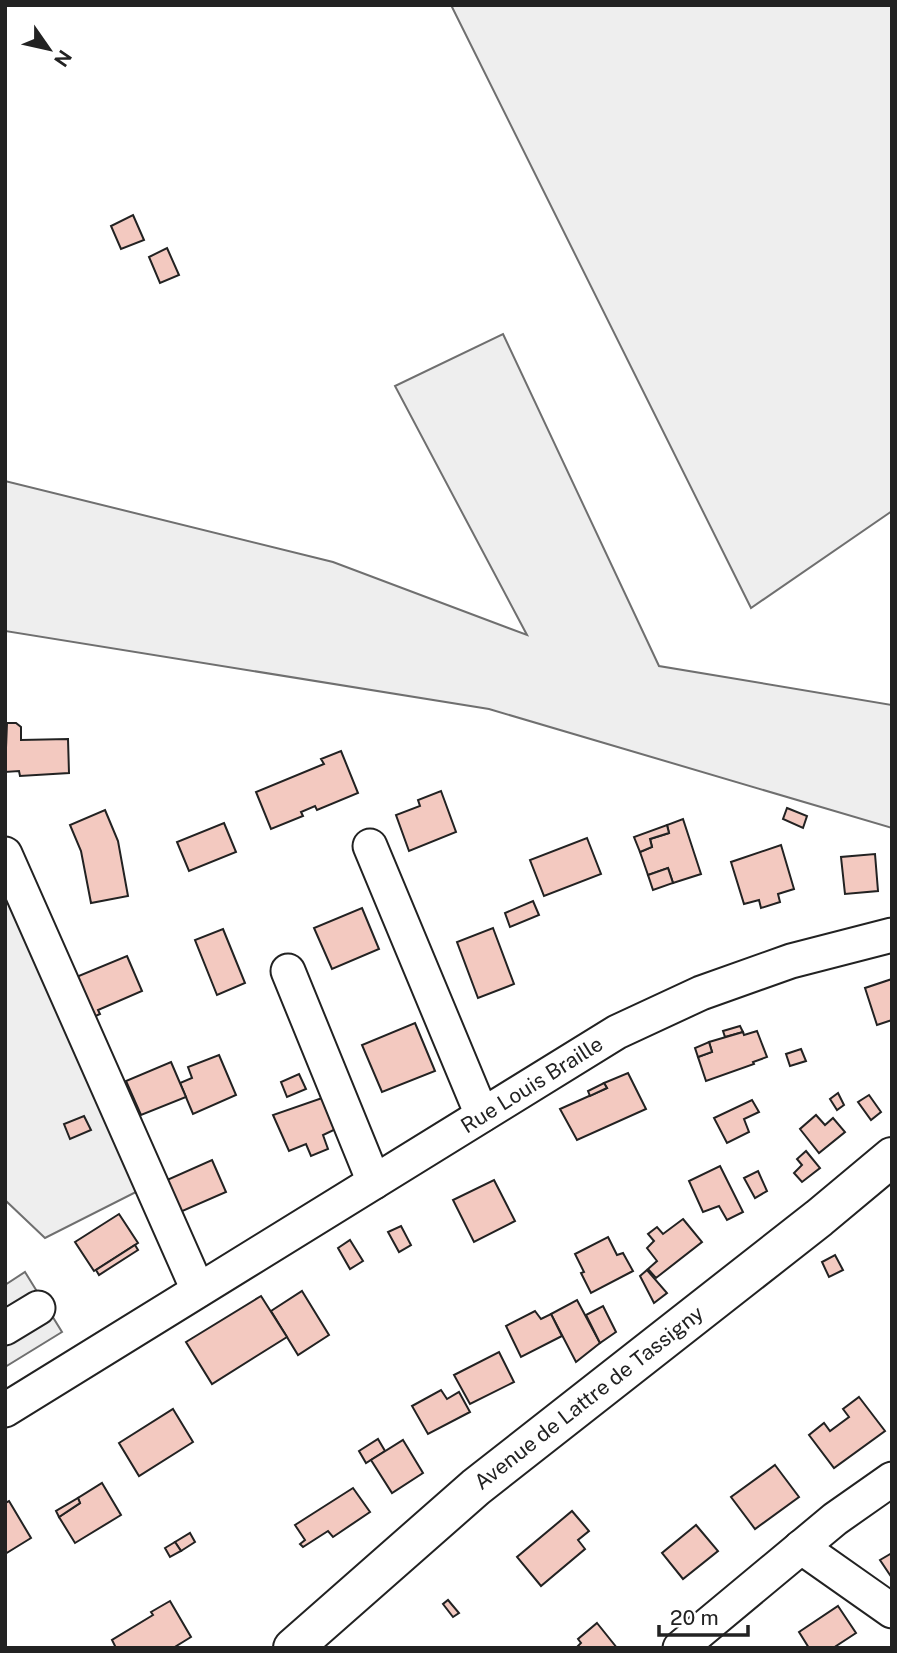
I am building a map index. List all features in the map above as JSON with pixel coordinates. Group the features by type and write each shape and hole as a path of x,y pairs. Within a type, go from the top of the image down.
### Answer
{"main road":[{"name":"Avenue de Lattre de Tassigny","path":"293,1648 476,1487 819,1218 892,1157"}],"street":[{"path":"370,846 482,1115"},
{"path":"5,854 198,1290"},
{"name":"Rue Louis Braille","path":"5,1410 617,1032 701,993 791,961 892,935"},
{"path":"288,971 374,1182"},
{"path":"5,1328 38,1308"},
{"path":"680,1648 835,1519 892,1479"},
{"path":"802,1547 892,1611"}],"shaded area":[{"path":"451,5 892,5 892,511 751,608"},
{"path":"503,334 659,666 892,705 892,828 489,709 5,631 5,481 333,562 527,635 395,386"},
{"path":"5,893 33,936 136,1192 45,1238 5,1200"},
{"path":"25,1272 62,1332 5,1367 5,1285"}],"building":[{"path":"133,215 144,240 121,249 111,226"},
{"path":"167,248 179,275 160,283 149,257"},
{"path":"7,723 16,723 21,727 21,740 68,739 69,773 20,776 19,771 5,772"},
{"path":"341,751 358,793 317,810 315,806 301,812 303,816 271,829 256,792 324,764 321,759"},
{"path":"441,791 456,832 409,851 396,815 420,806 418,800"},
{"path":"787,808 807,816 803,828 783,819"},
{"path":"105,810 118,841 128,896 91,903 81,851 70,825"},
{"path":"683,819 701,874 673,883 668,868 648,875 640,852 652,847 650,839 669,833 667,825"},
{"path":"224,823 236,852 189,871 177,842"},
{"path":"667,825 669,833 650,839 652,847 640,852 634,837"},
{"path":"587,838 601,874 544,896 530,860"},
{"path":"781,845 794,889 778,894 780,902 761,908 759,900 744,904 731,862"},
{"path":"875,854 878,891 845,894 841,857"},
{"path":"668,868 673,883 653,890 648,875"},
{"path":"533,901 539,915 510,927 505,913"},
{"path":"362,908 379,949 332,969 314,928"},
{"path":"493,928 514,984 478,998 457,942"},
{"path":"223,929 245,983 217,995 195,940"},
{"path":"127,956 142,991 98,1010 100,1014 87,1020 69,980"},
{"path":"892,979 892,1020 877,1025 865,988"},
{"path":"415,1023 435,1071 382,1092 362,1045"},
{"path":"740,1026 743,1032 725,1037 723,1031"},
{"path":"757,1031 767,1057 706,1081 698,1057 712,1052 709,1042 743,1032 744,1035"},
{"path":"709,1042 712,1052 698,1057 695,1048"},
{"path":"801,1049 806,1061 790,1066 786,1054"},
{"path":"219,1055 236,1095 193,1114 180,1083 192,1078 188,1067"},
{"path":"171,1062 186,1097 141,1115 126,1081"},
{"path":"628,1073 646,1109 577,1140 560,1109 607,1088 604,1083"},
{"path":"299,1074 306,1089 287,1097 281,1082"},
{"path":"604,1083 607,1088 590,1096 588,1091"},
{"path":"838,1093 844,1105 837,1110 830,1099"},
{"path":"869,1095 881,1112 871,1120 858,1102"},
{"path":"325,1097 338,1128 323,1135 328,1149 311,1156 306,1144 289,1151 273,1115"},
{"path":"752,1100 759,1112 744,1119 749,1132 727,1143 714,1118"},
{"path":"816,1115 825,1125 833,1118 845,1132 819,1153 800,1129"},
{"path":"84,1116 91,1130 70,1139 64,1124"},
{"path":"806,1151 820,1168 802,1182 794,1173 802,1165 797,1159"},
{"path":"212,1160 226,1192 171,1216 158,1184"},
{"path":"720,1166 743,1212 727,1220 719,1206 703,1212 689,1181"},
{"path":"758,1171 767,1191 755,1198 744,1178"},
{"path":"494,1180 515,1221 474,1242 453,1200"},
{"path":"119,1214 138,1243 94,1271 75,1242"},
{"path":"683,1219 702,1242 656,1278 648,1269 657,1261 647,1248 654,1241 648,1234 657,1227 663,1234"},
{"path":"401,1226 411,1245 399,1252 388,1232"},
{"path":"608,1237 617,1255 623,1253 633,1271 591,1293 575,1254"},
{"path":"350,1240 363,1261 350,1269 338,1248"},
{"path":"135,1245 138,1250 99,1275 96,1270"},
{"path":"835,1255 843,1270 829,1277 822,1262"},
{"path":"647,1270 667,1293 654,1303 640,1276"},
{"path":"302,1291 329,1335 298,1355 271,1311"},
{"path":"261,1296 287,1337 212,1384 186,1342"},
{"path":"577,1300 600,1343 576,1362 551,1314"},
{"path":"603,1306 616,1332 600,1343 586,1315"},
{"path":"535,1311 541,1319 551,1314 562,1336 521,1357 506,1326"},
{"path":"499,1352 514,1382 470,1404 454,1375"},
{"path":"441,1390 447,1399 459,1392 470,1412 428,1434 412,1406"},
{"path":"859,1397 885,1431 834,1468 809,1435 824,1423 830,1431 849,1417 843,1409"},
{"path":"173,1409 193,1442 139,1476 119,1443"},
{"path":"378,1439 385,1451 366,1463 359,1451"},
{"path":"403,1440 423,1473 392,1493 371,1460"},
{"path":"775,1465 799,1497 755,1529 731,1497"},
{"path":"102,1483 121,1515 75,1543 59,1517 80,1503 78,1498"},
{"path":"353,1488 370,1512 333,1537 328,1531 303,1547 300,1544 305,1540 295,1525"},
{"path":"78,1498 80,1503 59,1517 56,1511"},
{"path":"9,1501 31,1538 5,1554 5,1503"},
{"path":"572,1511 589,1531 578,1540 585,1549 541,1586 517,1557"},
{"path":"696,1525 718,1551 683,1579 662,1553"},
{"path":"190,1533 195,1542 181,1551 175,1542"},
{"path":"175,1542 181,1551 170,1557 165,1548"},
{"path":"892,1553 892,1578 880,1560"},
{"path":"448,1600 459,1613 453,1617 443,1604"},
{"path":"170,1601 191,1637 173,1648 116,1648 112,1640 153,1615 151,1612"},
{"path":"838,1606 856,1633 833,1648 809,1648 799,1632"},
{"path":"597,1623 617,1648 576,1648 581,1643 578,1639"}]}
